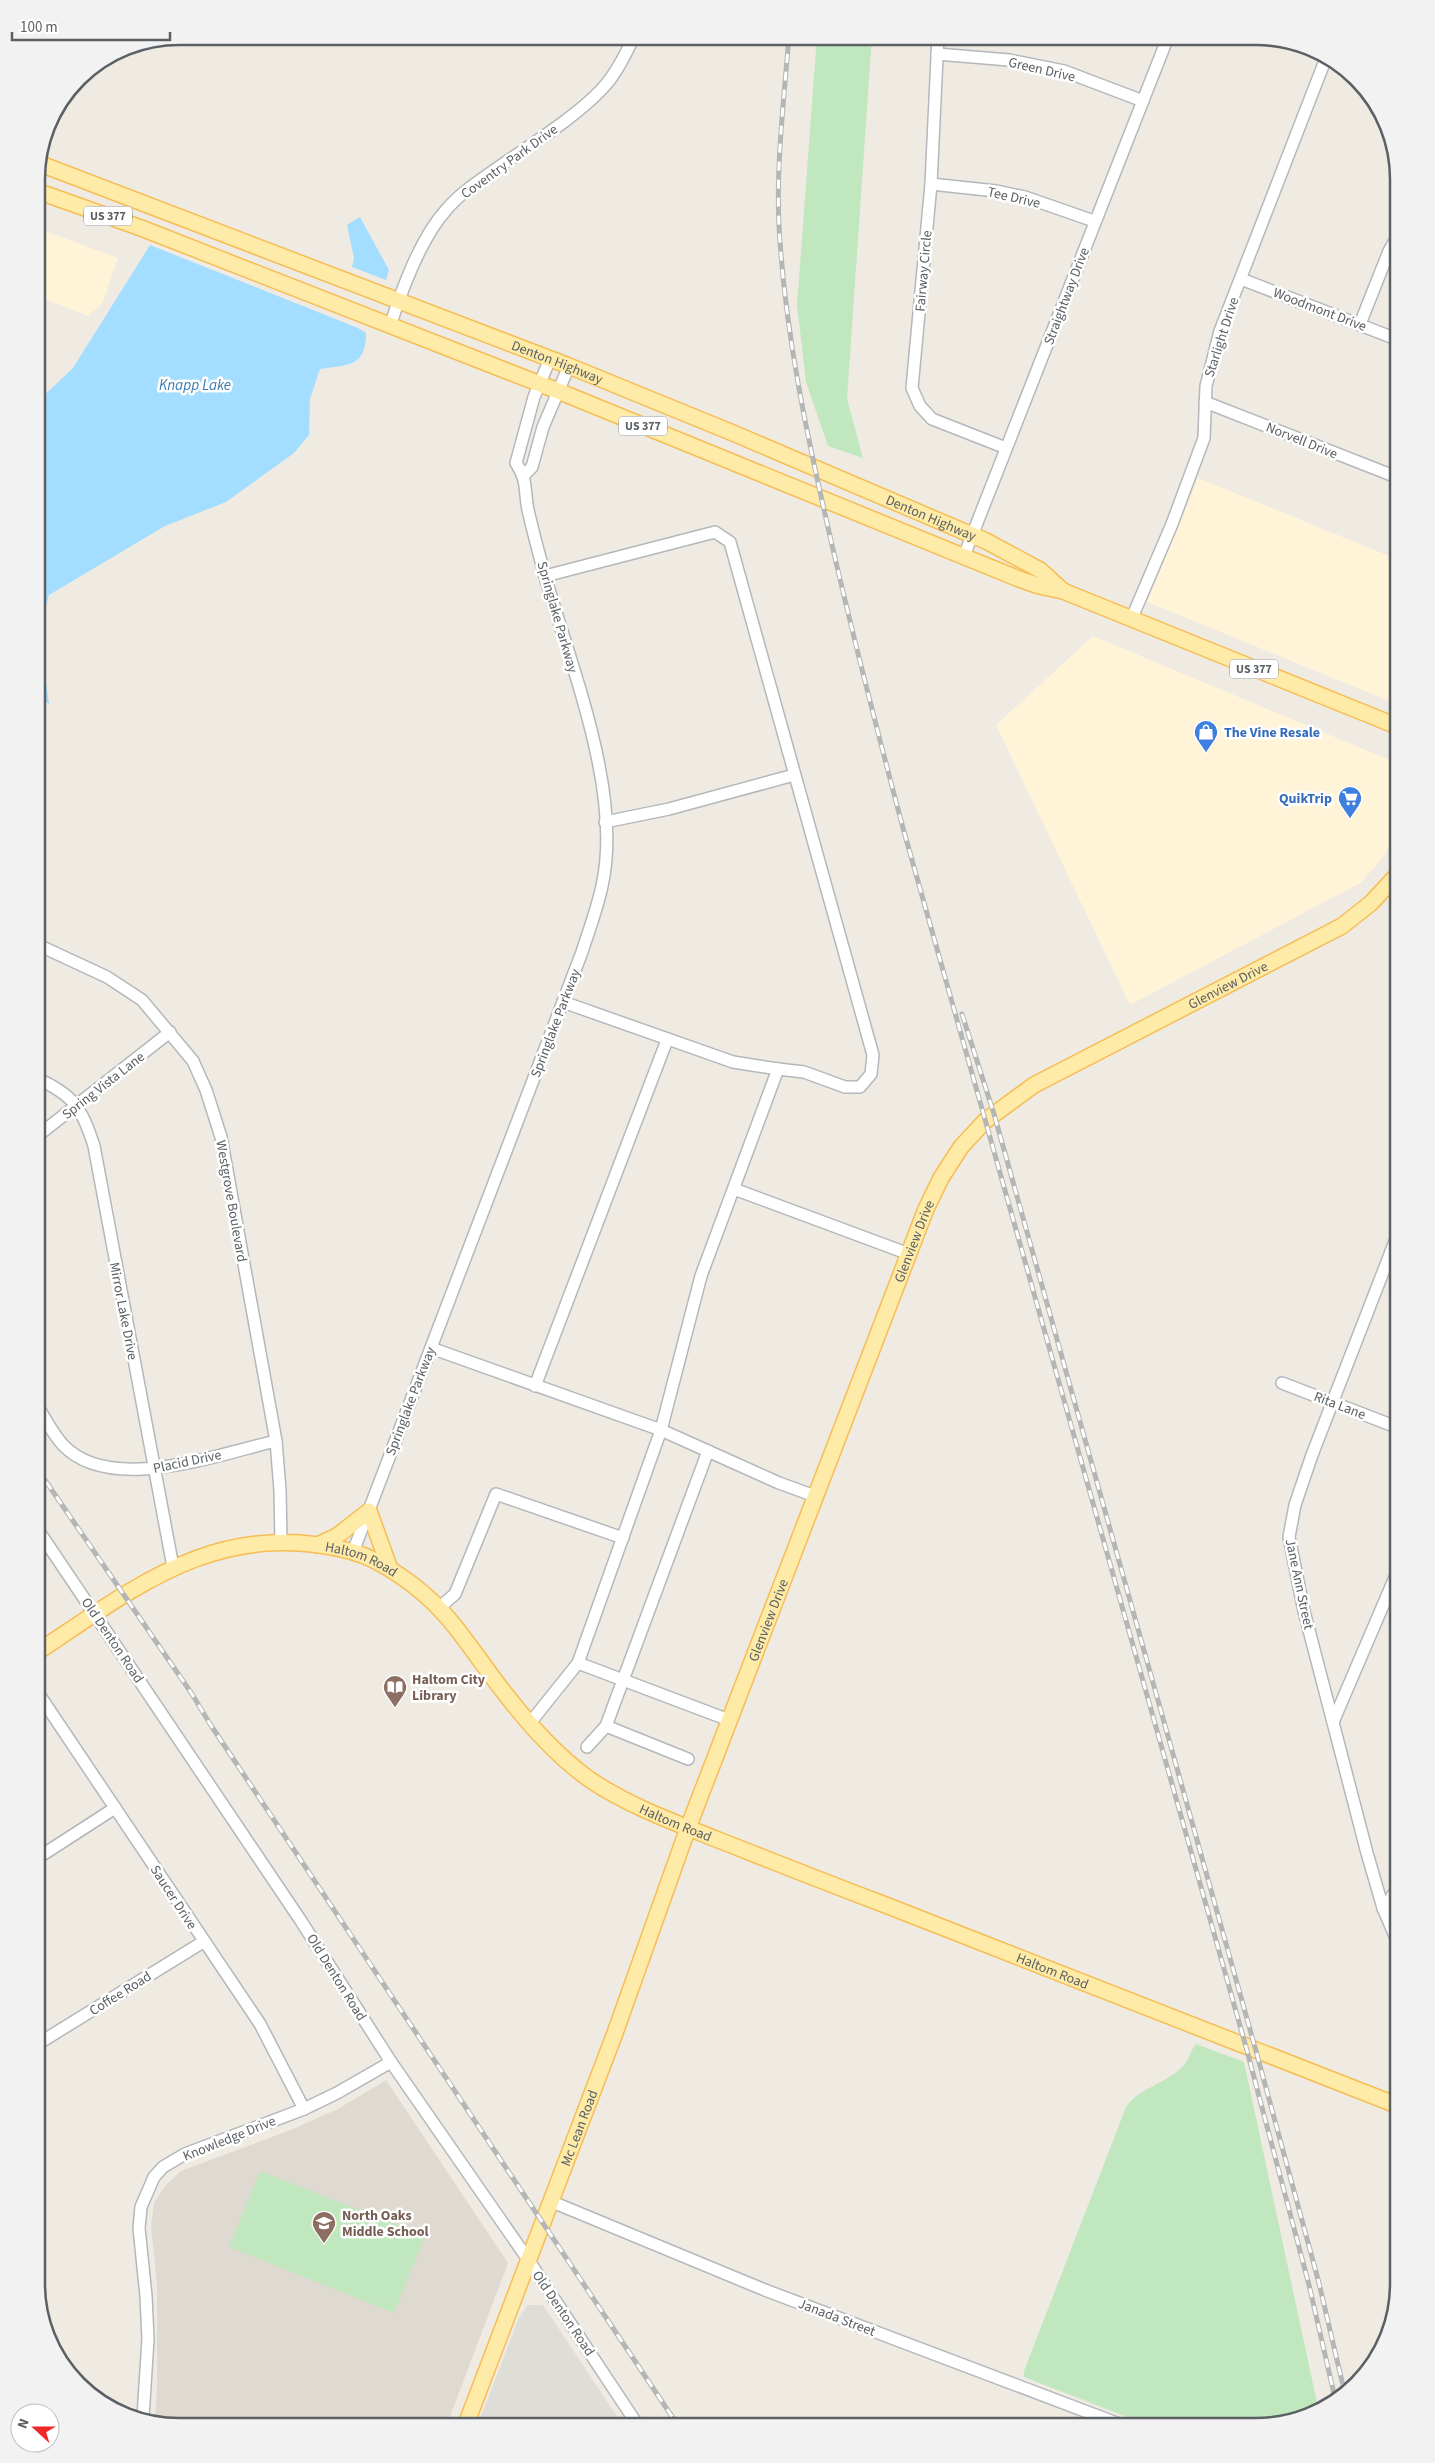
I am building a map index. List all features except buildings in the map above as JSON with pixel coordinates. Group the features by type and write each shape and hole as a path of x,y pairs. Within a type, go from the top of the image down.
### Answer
{"main road":[{"name":"Denton Highway","path":"46,166 569,366 733,432 973,536 1040,570 1062,590"},
{"path":"68,202 79,190 96,184"},
{"name":"Denton Highway","path":"45,194 230,262 558,391 1039,586 1062,590 1131,620 1390,723"},
{"name":"Glenview Drive","path":"688,1828 908,1254 941,1178 961,1147 985,1120 1034,1085 1342,926 1371,903 1390,883"},
{"path":"318,1546 344,1531 369,1511 390,1569"},
{"name":"Haltom Road","path":"45,1647 95,1614 173,1567 206,1554 230,1548 281,1542 353,1552 390,1569 415,1585 440,1607 451,1619 506,1695 547,1743 590,1779 630,1802 688,1828 1390,2102"},
{"name":"Mc Lean Road","path":"468,2418 527,2258 614,2033 688,1828"}],"street":[{"name":"Coventry Park Drive","path":"390,326 398,300 424,244 445,210 463,192 543,136 600,91 616,71 629,45"},
{"name":"Fairway Circle","path":"938,45 931,184 912,388 920,406 932,419 1006,448"},
{"name":"Straightway Drive","path":"964,556 1165,45"},
{"name":"Green Drive","path":"937,54 1009,60 1064,71 1143,101"},
{"name":"Starlight Drive","path":"1131,620 1181,502 1204,438 1205,402 1211,361 1324,64"},
{"name":"Tee Drive","path":"931,184 996,191 1025,197 1094,221"},
{"path":"1360,324 1390,248"},
{"name":"Woodmont Drive","path":"1241,279 1390,336"},
{"name":"Springlake Parkway","path":"353,1552 582,952 602,886 605,822 601,777 582,698 545,576 528,508 524,475 516,463 526,421 550,359"},
{"path":"524,475 532,467 543,428 569,366"},
{"name":"Norvell Drive","path":"1205,402 1390,474"},
{"path":"545,576 715,532 730,542 873,1055 871,1074 860,1087 845,1087 804,1072 733,1062 563,1002"},
{"path":"605,822 669,809 794,775"},
{"name":"Westgrove Boulevard","path":"45,948 107,977 142,1000 193,1061 206,1090 221,1137 276,1441 280,1490 281,1542"},
{"name":"Spring Vista Lane","path":"45,1130 170,1032"},
{"path":"535,1386 667,1040"},
{"path":"530,1723 578,1663 662,1430 701,1276 778,1069"},
{"name":"Mirror Lake Drive","path":"45,1081 52,1084 78,1106 94,1146 173,1567"},
{"path":"734,1189 908,1254"},
{"name":"Jane Ann Street","path":"1390,1254 1332,1401 1295,1505 1289,1536 1304,1611 1384,1908 1390,1923"},
{"path":"431,1348 662,1430 779,1483 816,1496"},
{"name":"Rita Lane","path":"1282,1383 1390,1424"},
{"name":"Placid Drive","path":"45,1417 63,1446 83,1460 108,1469 154,1470 276,1441"},
{"path":"586,1746 606,1726 708,1451"},
{"path":"440,1607 455,1594 496,1494 623,1538"},
{"name":"Old Denton Road","path":"45,1540 302,1921 391,2062 527,2258 633,2418"},
{"path":"1333,1722 1390,1589"},
{"path":"578,1663 729,1720"},
{"name":"Saucer Drive","path":"45,1703 203,1942 260,2024 304,2109"},
{"path":"606,1726 688,1759"},
{"path":"45,1853 115,1808"},
{"path":"1384,1908 1390,1900"},
{"name":"Coffee Road","path":"45,2039 203,1942"},
{"name":"Knowledge Drive","path":"143,2413 148,2338 139,2228 141,2207 154,2177 163,2167 185,2154 304,2109 337,2093 391,2062"},
{"name":"Janada Street","path":"550,2201 757,2287 1103,2418"}],"shaded area":[{"path":"45,231 118,258 102,304 88,316 45,299"},
{"path":"1198,478 1390,556 1390,701 1147,602"},
{"path":"1093,636 1390,760 1390,845 1362,882 1130,1005 996,725"},
{"name":"North Oaks Middle School","path":"386,2080 508,2263 449,2418 171,2418 155,2415 157,2285 151,2226 154,2203 165,2186 181,2171 293,2129 338,2109"},
{"path":"527,2305 543,2305 618,2418 480,2418 518,2320"}],"green space":[{"path":"816,45 871,45 847,399 863,458 828,446 806,382 797,305"},
{"path":"1196,2044 1244,2062 1317,2403 1299,2411 1264,2418 1130,2418 1024,2377 1024,2371 1126,2107 1138,2095 1176,2073 1186,2062"},
{"path":"260,2171 425,2236 394,2313 229,2247"}],"water":[{"path":"360,217 389,270 386,280 352,267 354,258 347,225"},
{"name":"Knapp Lake","path":"150,245 358,328 366,333 363,352 354,362 347,365 320,369 310,399 309,435 294,453 226,502 165,526 49,595 45,609 45,394 73,368"},
{"name":"Knapp Lake","path":"45,675 49,704 45,701"}],"railway":[{"path":"788,45 781,131 778,203 782,267 786,307 799,387 832,545 866,687 903,828 1246,2047 1309,2285 1334,2392"},
{"path":"962,1014 994,1114 1256,2051 1319,2283 1343,2386"},
{"path":"45,1480 192,1694 210,1724 673,2418"}],"place":[{"name":"The Vine Resale","path":"1206,753"},
{"name":"QuikTrip","path":"1350,819"},
{"name":"Haltom City Library","path":"395,1708"},
{"name":"North Oaks Middle School","path":"324,2244"}]}
